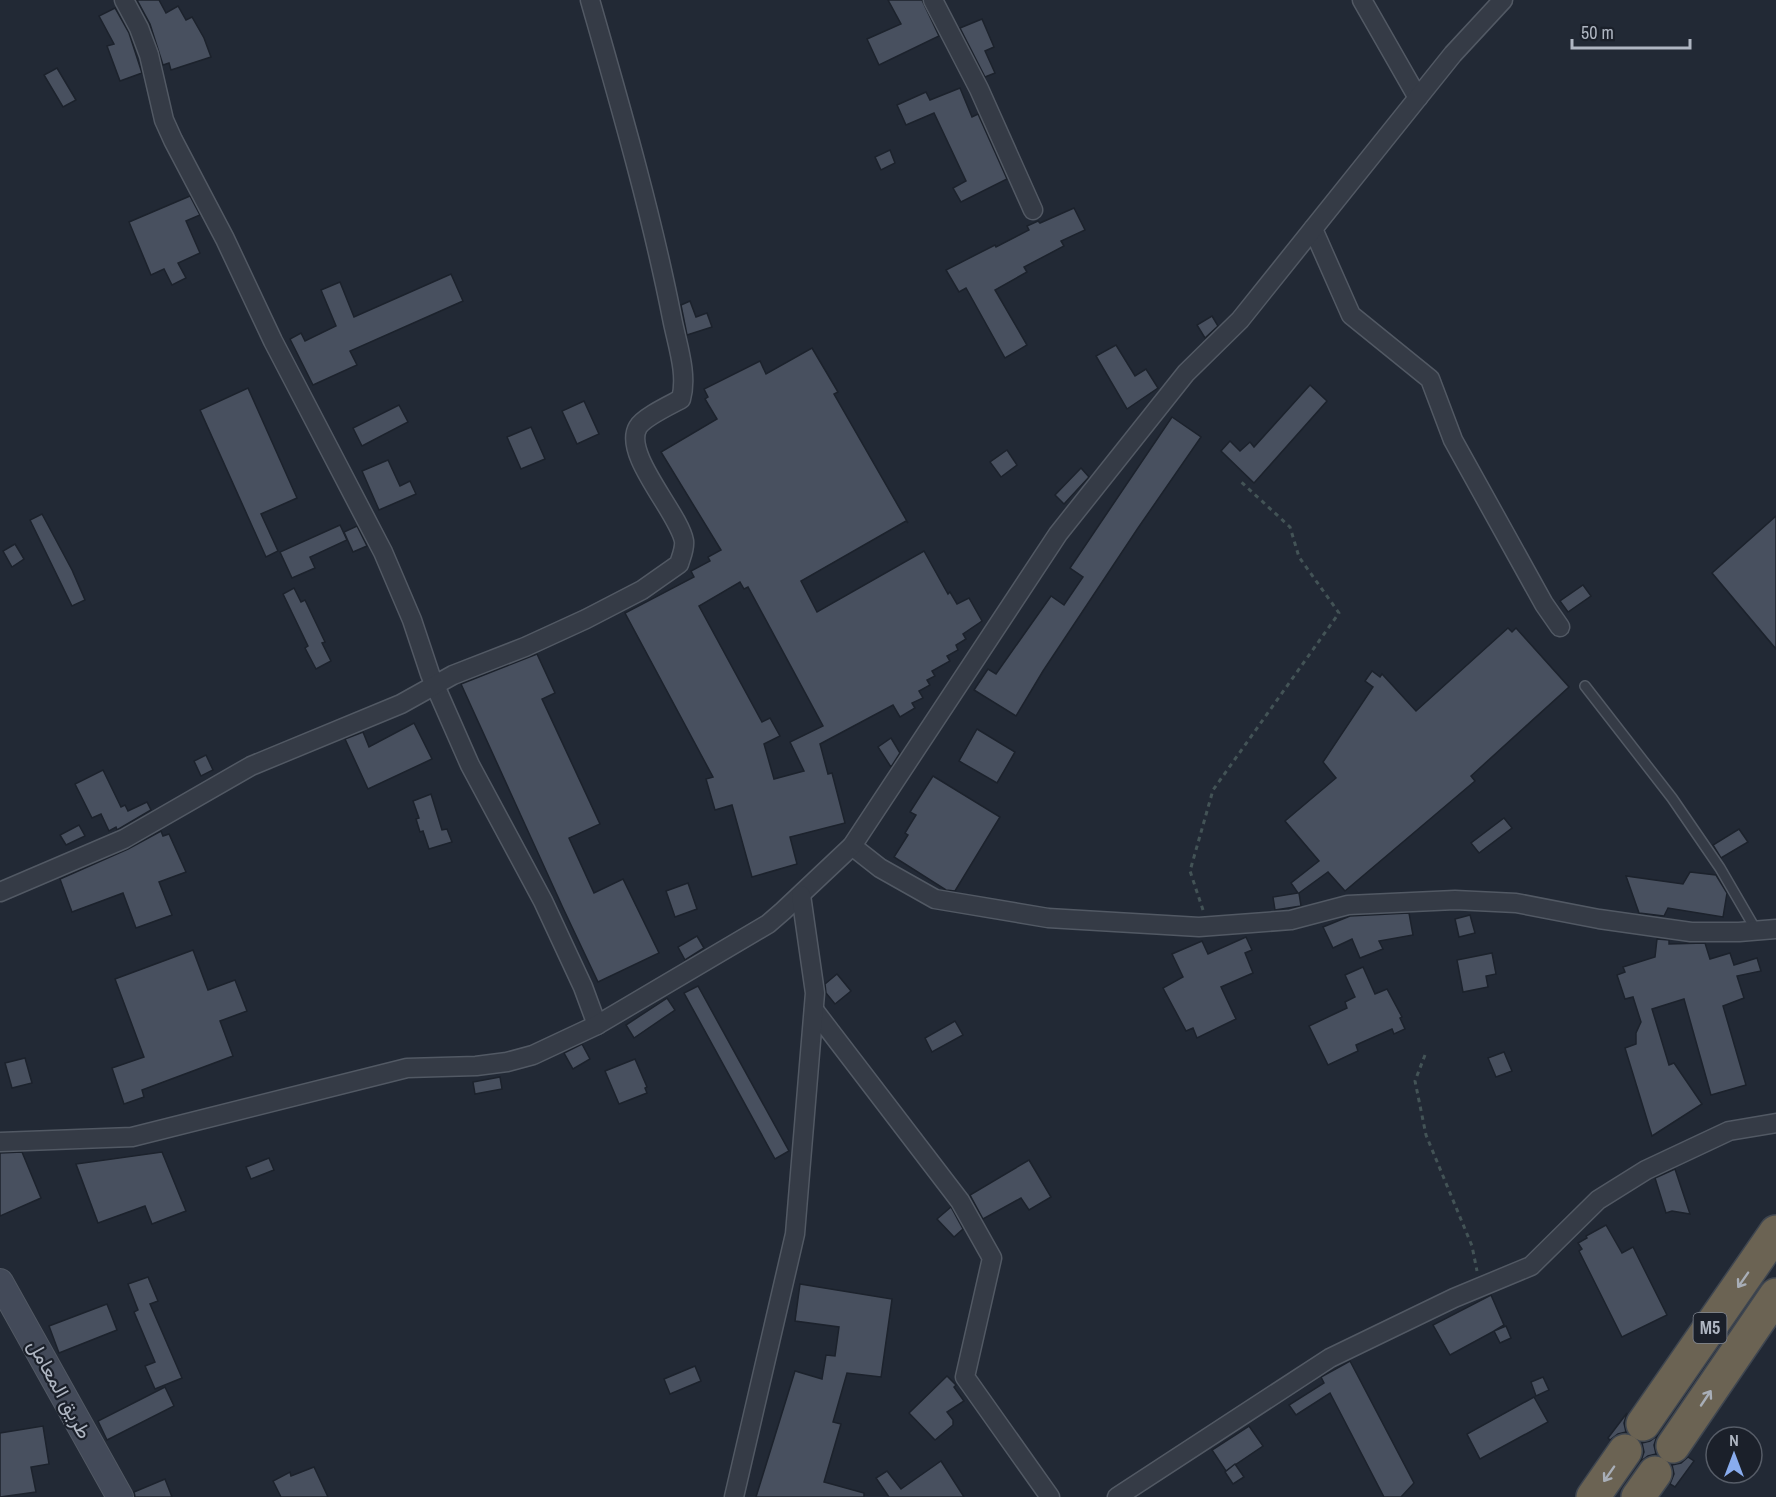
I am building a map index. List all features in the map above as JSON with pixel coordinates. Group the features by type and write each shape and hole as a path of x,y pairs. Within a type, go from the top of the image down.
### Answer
{"highway":[{"name":"M5","path":"1643,1424 1776,1232"},
{"name":"M5","path":"1673,1446 1776,1294"},
{"path":"1593,1497 1625,1451"}],"main road":[{"name":"طريق المعامل","path":"0,1282 120,1497"}],"street":[{"path":"124,0 139,28 149,55 164,120 172,140 225,239 284,362 383,552 412,620 430,674 470,765 543,901 584,987 597,1025"},
{"path":"0,892 124,839 251,766 345,728 436,686 453,675 525,647 586,619 632,595 679,564 684,541 641,461 635,437 638,427 646,420 681,399 684,387 680,360 663,273 590,0"},
{"path":"933,0 979,89 1032,210"},
{"path":"1362,0 1418,98"},
{"path":"0,1142 132,1137 406,1068 476,1066 507,1062 533,1055 597,1025 768,924 852,846 1058,534 1186,373 1240,320 1452,54 1503,0"},
{"path":"1313,229 1351,315 1430,379 1453,440 1544,604 1560,627"},
{"path":"852,846 880,868 935,899 1048,918 1208,926 1291,920 1348,905 1455,900 1516,903 1599,919 1691,932 1776,929"},
{"path":"734,1497 795,1234 816,993 801,895"},
{"path":"814,1010 960,1201 992,1258 965,1377 1050,1497"},
{"path":"1117,1497 1330,1358 1531,1266 1598,1200 1646,1170 1729,1131 1776,1123"}],"lane":[{"path":"1585,686 1672,798 1720,868 1756,930"}],"path":[{"path":"1208,926 1190,871 1213,790 1339,613 1299,557 1290,527 1239,480"},
{"path":"1425,1055 1416,1081 1426,1135 1472,1246 1480,1288"}],"building":[{"path":"137,0 159,0 166,13 178,6 186,20 192,17 204,38 211,57 171,70 169,63 163,65 150,24"},
{"path":"888,0 922,0 939,36 879,65 867,39 901,24"},
{"path":"115,8 129,33 142,73 120,81 107,46 114,44 99,16"},
{"path":"982,19 994,47 985,51 995,73 985,77 960,28"},
{"path":"57,68 76,100 63,107 44,75"},
{"path":"960,88 972,117 978,114 1007,179 961,202 953,188 966,181 934,113 906,125 897,105 926,92 930,100"},
{"path":"890,150 895,163 881,170 875,157"},
{"path":"190,196 200,215 186,221 200,253 178,263 186,278 172,285 164,269 151,275 129,222"},
{"path":"1074,208 1085,230 1061,241 1064,246 1024,267 1027,272 995,290 1027,345 1005,358 966,288 959,292 946,270 1029,230 1027,226 1038,221 1040,223"},
{"path":"451,274 463,301 350,351 357,365 313,385 290,339 301,333 305,341 336,326 321,290 340,282 354,317"},
{"path":"690,301 696,317 707,313 712,327 687,335 681,305"},
{"path":"1212,316 1218,326 1205,338 1197,325"},
{"path":"1116,345 1135,376 1146,369 1158,388 1127,409 1096,356"},
{"path":"812,348 838,392 834,394 908,523 906,521 801,581 817,612 924,551 948,594 950,592 957,604 969,598 982,621 963,634 966,639 956,645 958,650 947,656 950,661 932,671 935,676 927,680 930,685 919,691 923,698 912,703 915,708 900,717 893,705 820,744 828,774 832,773 845,823 790,837 797,864 752,877 732,805 715,810 706,779 713,777 625,613 694,577 691,571 710,561 708,557 721,550 661,452 717,419 705,399 708,397 704,389 760,361 766,374","holes":["740,582 744,589 748,587 823,726 790,742 804,771 774,779 764,744 780,736 770,718 762,722 699,606"]},
{"path":"1310,385 1327,401 1254,483 1221,451 1230,441 1240,451 1250,442 1254,447"},
{"path":"248,388 297,498 261,514 278,551 266,557 200,410"},
{"path":"584,401 599,434 577,444 562,411"},
{"path":"399,405 408,422 362,446 353,428"},
{"path":"1172,417 1201,437 1043,671 1016,716 974,690 988,669 996,674 1051,596 1064,605 1083,577 1070,568"},
{"path":"531,427 545,459 521,469 507,437"},
{"path":"1007,450 1017,465 1001,477 990,462"},
{"path":"388,460 400,486 410,481 416,494 379,510 362,471"},
{"path":"1081,468 1089,477 1064,504 1055,495"},
{"path":"42,514 85,600 72,606 30,520"},
{"path":"1776,516 1776,649 1712,573"},
{"path":"340,525 347,540 310,557 315,568 292,578 280,552"},
{"path":"357,526 367,546 353,552 344,532"},
{"path":"15,544 24,559 12,567 3,551"},
{"path":"1583,585 1591,596 1568,612 1560,601"},
{"path":"294,588 301,602 305,600 325,642 322,643 331,661 316,669 305,648 308,646 283,594"},
{"path":"1508,628 1512,632 1516,628 1569,687 1471,776 1475,781 1345,891 1328,872 1299,893 1301,906 1275,910 1273,897 1298,893 1291,883 1319,861 1285,821 1336,778 1323,762 1373,687 1365,681 1372,671 1380,677 1382,674 1416,711"},
{"path":"537,654 555,693 542,699 600,824 569,838 594,893 623,879 659,953 598,982 461,684"},
{"path":"414,723 432,759 368,789 345,739 363,732 369,747"},
{"path":"977,729 1015,752 997,783 959,761"},
{"path":"891,738 900,753 891,767 878,747"},
{"path":"206,755 213,770 201,776 194,761"},
{"path":"103,770 121,807 125,805 128,811 147,802 151,810 117,830 116,827 109,831 101,814 92,818 75,784"},
{"path":"933,776 1000,817 955,891 946,890 894,857 908,835 905,833 916,815 910,812"},
{"path":"431,794 442,830 447,829 452,842 429,849 423,831 420,832 416,819 419,818 413,801"},
{"path":"1504,818 1512,828 1479,853 1471,843"},
{"path":"79,825 85,836 66,845 60,835"},
{"path":"1739,829 1748,842 1721,858 1713,845"},
{"path":"161,831 163,836 169,834 186,872 159,882 172,915 136,928 123,893 72,912 60,879 128,849"},
{"path":"1690,872 1716,875 1727,893 1723,917 1668,908 1664,916 1639,913 1626,876 1683,884"},
{"path":"688,883 697,909 675,917 666,891"},
{"path":"1409,913 1413,935 1379,941 1383,949 1360,958 1352,939 1333,948 1323,927 1350,916"},
{"path":"1470,915 1475,933 1459,937 1455,919"},
{"path":"697,936 704,948 685,960 678,947"},
{"path":"1246,937 1252,950 1245,953 1253,973 1221,987 1236,1019 1197,1038 1193,1028 1186,1031 1163,988 1183,977 1172,954 1202,941 1208,954"},
{"path":"1657,939 1669,940 1669,944 1705,943 1710,959 1730,953 1734,965 1757,958 1761,971 1737,976 1744,998 1723,1006 1746,1085 1711,1095 1684,999 1652,1009 1669,1065 1674,1063 1702,1104 1652,1136 1625,1048 1636,1044 1636,1033 1641,1022 1633,997 1625,999 1617,975 1625,972 1623,967 1655,957"},
{"path":"193,950 208,990 235,980 247,1011 220,1021 233,1056 142,1090 144,1097 124,1104 112,1068 144,1057 115,979"},
{"path":"1492,953 1496,974 1486,976 1488,987 1463,992 1457,960"},
{"path":"1363,967 1375,994 1387,989 1402,1017 1400,1018 1405,1029 1394,1034 1392,1029 1356,1045 1358,1051 1328,1065 1309,1026 1347,1008 1345,1002 1355,997 1345,975"},
{"path":"837,974 851,991 835,1004 826,993 825,984"},
{"path":"698,986 789,1151 775,1159 684,993"},
{"path":"667,998 675,1010 634,1038 626,1025"},
{"path":"955,1021 963,1035 932,1052 925,1038"},
{"path":"582,1044 590,1059 573,1069 564,1053"},
{"path":"1504,1052 1512,1071 1496,1077 1488,1058"},
{"path":"25,1058 32,1083 12,1088 5,1063"},
{"path":"635,1059 647,1087 645,1088 647,1093 619,1104 605,1071"},
{"path":"500,1077 502,1089 475,1094 473,1082"},
{"path":"22,1152 41,1198 0,1216 0,1153"},
{"path":"162,1152 186,1211 152,1224 145,1206 98,1223 76,1164"},
{"path":"269,1158 274,1170 251,1179 246,1167"},
{"path":"1029,1160 1051,1197 1029,1210 1021,1198 983,1219 970,1195"},
{"path":"1675,1169 1690,1214 1672,1211 1666,1213 1655,1178"},
{"path":"951,1207 963,1229 954,1237 937,1219"},
{"path":"1606,1225 1622,1253 1633,1247 1667,1315 1622,1337 1579,1251 1582,1249 1578,1243"},
{"path":"148,1277 158,1301 150,1304 182,1378 155,1389 145,1366 155,1362 134,1312 138,1310 128,1284"},
{"path":"800,1284 892,1299 881,1377 847,1373 833,1422 841,1424 824,1482 864,1493 864,1497 756,1497 795,1371 822,1379 826,1355 835,1356 839,1327 795,1321"},
{"path":"1491,1295 1504,1325 1450,1355 1433,1325"},
{"path":"107,1304 117,1330 59,1353 49,1326"},
{"path":"1506,1326 1511,1338 1500,1343 1494,1331"},
{"path":"1350,1361 1414,1483 1401,1497 1384,1497 1330,1393 1296,1415 1289,1405 1324,1383 1321,1377"},
{"path":"695,1366 701,1381 670,1394 664,1379"},
{"path":"947,1376 956,1385 954,1387 964,1401 947,1412 953,1420 953,1425 935,1440 909,1413"},
{"path":"1543,1377 1549,1390 1536,1396 1531,1382"},
{"path":"165,1387 174,1406 107,1440 98,1421"},
{"path":"1534,1397 1548,1422 1480,1459 1467,1434"},
{"path":"1627,1413 1624,1423 1626,1432 1610,1440 1608,1438"},
{"path":"43,1426 49,1464 31,1467 36,1492 0,1497 0,1433"},
{"path":"1249,1426 1263,1446 1226,1471 1212,1450"},
{"path":"1657,1436 1654,1445 1656,1454 1641,1461 1644,1452 1642,1443"},
{"path":"1688,1457 1694,1461 1675,1487 1670,1484 1674,1474 1672,1465 1681,1463"},
{"path":"941,1461 964,1497 889,1497 876,1478 887,1471 901,1489"},
{"path":"1235,1464 1244,1477 1233,1484 1225,1472"},
{"path":"314,1467 328,1497 281,1497 273,1481 290,1472 291,1476"},
{"path":"165,1479 172,1497 135,1497 134,1492"}]}
